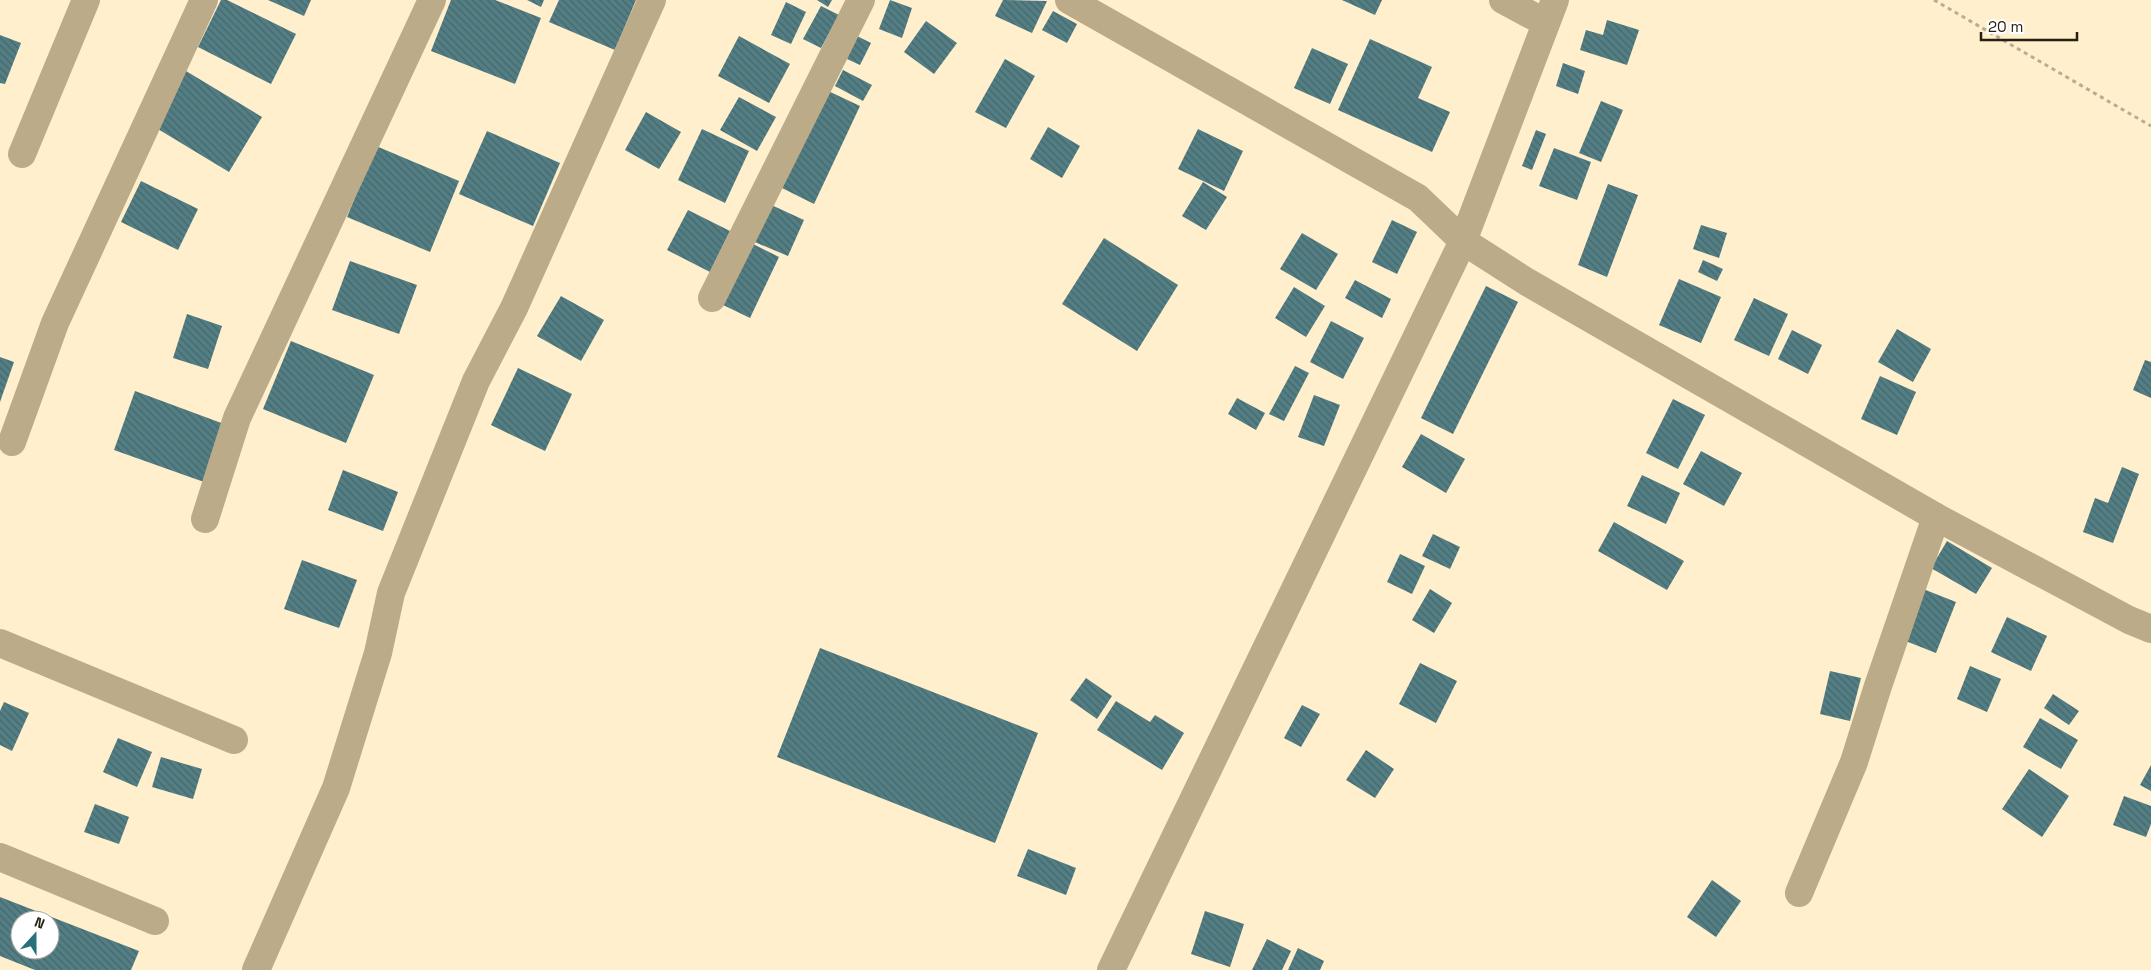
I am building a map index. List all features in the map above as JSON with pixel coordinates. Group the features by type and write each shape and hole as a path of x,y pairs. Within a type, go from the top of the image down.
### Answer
{"street":[{"path":"22,154 86,0"},
{"path":"12,442 55,323 204,0"},
{"path":"204,520 238,418 432,0"},
{"path":"256,970 336,788 378,653 391,593 473,391 514,308 652,0"},
{"path":"712,298 861,0"},
{"path":"1070,0 1418,198 1463,241 1527,282 1936,517 2129,620 2151,629"},
{"path":"1111,970 1463,241 1551,12 1503,0"},
{"path":"1799,893 1854,762 1936,517"},
{"path":"0,642 234,740"},
{"path":"0,857 155,921"}],"path":[{"path":"1934,0 2151,126"}],"building":[{"path":"221,0 227,0 296,34 271,84 198,47"},
{"path":"268,0 311,0 304,16"},
{"path":"451,0 495,0 541,18 515,84 431,51"},
{"path":"527,0 544,0 541,7"},
{"path":"559,0 636,0 615,50 549,22"},
{"path":"817,0 832,0 828,7"},
{"path":"890,0 912,8 902,38 879,29"},
{"path":"1003,0 1047,1 1032,33 995,16"},
{"path":"1342,0 1382,0 1375,15"},
{"path":"786,2 806,12 791,44 771,35"},
{"path":"821,6 839,15 821,48 803,39"},
{"path":"1053,11 1077,24 1067,43 1042,30"},
{"path":"1607,20 1639,30 1627,65 1580,50 1586,30 1603,35"},
{"path":"926,21 957,43 934,74 904,52"},
{"path":"0,35 21,43 5,84 0,83"},
{"path":"739,36 790,64 769,103 718,76"},
{"path":"857,36 871,43 860,65 847,59"},
{"path":"1370,39 1432,67 1418,98 1450,112 1432,152 1338,110"},
{"path":"1312,48 1348,64 1330,104 1294,88"},
{"path":"1005,59 1035,76 1006,128 975,112"},
{"path":"1563,63 1585,71 1578,94 1556,86"},
{"path":"843,70 872,85 863,101 835,86"},
{"path":"186,71 262,117 229,172 153,126"},
{"path":"824,89 860,106 814,204 778,186"},
{"path":"739,97 776,117 757,151 720,130"},
{"path":"1601,101 1623,110 1601,162 1579,153"},
{"path":"646,112 681,132 659,169 625,150"},
{"path":"1048,127 1080,146 1062,178 1030,159"},
{"path":"702,129 749,151 725,203 678,180"},
{"path":"1198,129 1243,151 1224,191 1178,169"},
{"path":"1536,130 1546,134 1532,170 1522,166"},
{"path":"487,131 560,163 533,226 459,194"},
{"path":"376,146 459,181 430,252 347,217"},
{"path":"1554,148 1591,162 1577,200 1539,186"},
{"path":"141,181 198,209 178,250 121,222"},
{"path":"1203,182 1227,197 1206,230 1182,216"},
{"path":"1608,184 1638,195 1607,277 1578,265"},
{"path":"767,203 804,220 788,256 750,240"},
{"path":"688,210 730,231 710,272 667,250"},
{"path":"1392,220 1417,232 1397,274 1372,262"},
{"path":"1701,225 1727,233 1719,258 1693,249"},
{"path":"1302,233 1338,254 1316,290 1280,269"},
{"path":"1104,238 1178,285 1137,351 1062,304"},
{"path":"749,242 779,257 750,318 719,303"},
{"path":"1703,260 1723,269 1717,281 1698,272"},
{"path":"350,261 417,285 399,334 332,310"},
{"path":"1679,279 1721,297 1701,343 1659,325"},
{"path":"1355,280 1391,299 1382,318 1345,298"},
{"path":"1486,286 1518,302 1453,434 1421,418"},
{"path":"1294,287 1325,306 1306,337 1275,318"},
{"path":"561,296 604,320 581,361 537,336"},
{"path":"1754,298 1788,314 1769,356 1734,340"},
{"path":"187,314 222,326 208,369 173,358"},
{"path":"1331,321 1364,338 1343,379 1310,362"},
{"path":"1897,329 1931,349 1913,382 1878,362"},
{"path":"1792,330 1822,345 1808,374 1778,359"},
{"path":"291,341 374,375 346,443 263,409"},
{"path":"0,357 14,362 0,402"},
{"path":"2145,360 2151,362 2151,398 2133,390"},
{"path":"1295,366 1309,373 1284,421 1269,414"},
{"path":"518,368 572,394 545,451 491,425"},
{"path":"1880,376 1916,392 1897,435 1861,419"},
{"path":"135,391 224,424 204,482 114,450"},
{"path":"1314,395 1340,405 1324,446 1298,437"},
{"path":"1237,398 1265,413 1256,430 1228,414"},
{"path":"1673,399 1705,415 1678,469 1646,453"},
{"path":"1421,434 1465,459 1446,493 1402,467"},
{"path":"1701,451 1742,473 1724,506 1683,484"},
{"path":"2122,467 2139,474 2113,543 2083,532 2095,498 2108,503"},
{"path":"343,470 398,492 383,531 328,510"},
{"path":"1642,475 1680,493 1666,524 1627,506"},
{"path":"1614,522 1684,561 1667,590 1598,551"},
{"path":"1433,534 1460,547 1450,569 1422,556"},
{"path":"1947,541 1992,568 1976,594 1931,568"},
{"path":"1400,554 1425,566 1412,594 1387,582"},
{"path":"302,560 357,580 339,628 284,609"},
{"path":"1918,587 1956,602 1936,653 1898,638"},
{"path":"1430,589 1452,603 1434,633 1412,620"},
{"path":"2007,617 2047,636 2031,671 1991,652"},
{"path":"820,648 1038,733 995,843 777,757"},
{"path":"1420,663 1457,681 1436,723 1399,704"},
{"path":"1970,666 2001,679 1987,712 1957,699"},
{"path":"1830,671 1861,678 1850,721 1820,714"},
{"path":"1086,678 1112,696 1097,719 1070,700"},
{"path":"2053,694 2079,711 2069,725 2044,708"},
{"path":"1116,701 1150,722 1155,715 1184,733 1162,770 1097,730"},
{"path":"4,702 29,713 12,751 0,745 0,711"},
{"path":"1302,705 1320,714 1301,747 1284,738"},
{"path":"2040,718 2078,740 2061,769 2023,747"},
{"path":"118,738 152,752 137,787 103,772"},
{"path":"1366,750 1394,769 1375,798 1346,780"},
{"path":"161,757 202,769 193,799 152,787"},
{"path":"2151,765 2151,791 2140,785"},
{"path":"2029,769 2069,796 2042,837 2002,809"},
{"path":"2124,796 2151,806 2151,824 2146,837 2113,825"},
{"path":"95,804 129,817 119,844 84,832"},
{"path":"1028,849 1076,868 1066,895 1017,876"},
{"path":"1712,880 1741,901 1716,937 1687,917"},
{"path":"0,897 33,910 10,910 10,960 0,956"},
{"path":"1205,911 1244,924 1230,967 1191,954"},
{"path":"60,920 139,951 131,970 35,970 10,960 60,960"},
{"path":"1267,939 1291,951 1282,970 1252,970"},
{"path":"1298,948 1324,961 1320,970 1288,970"}]}
